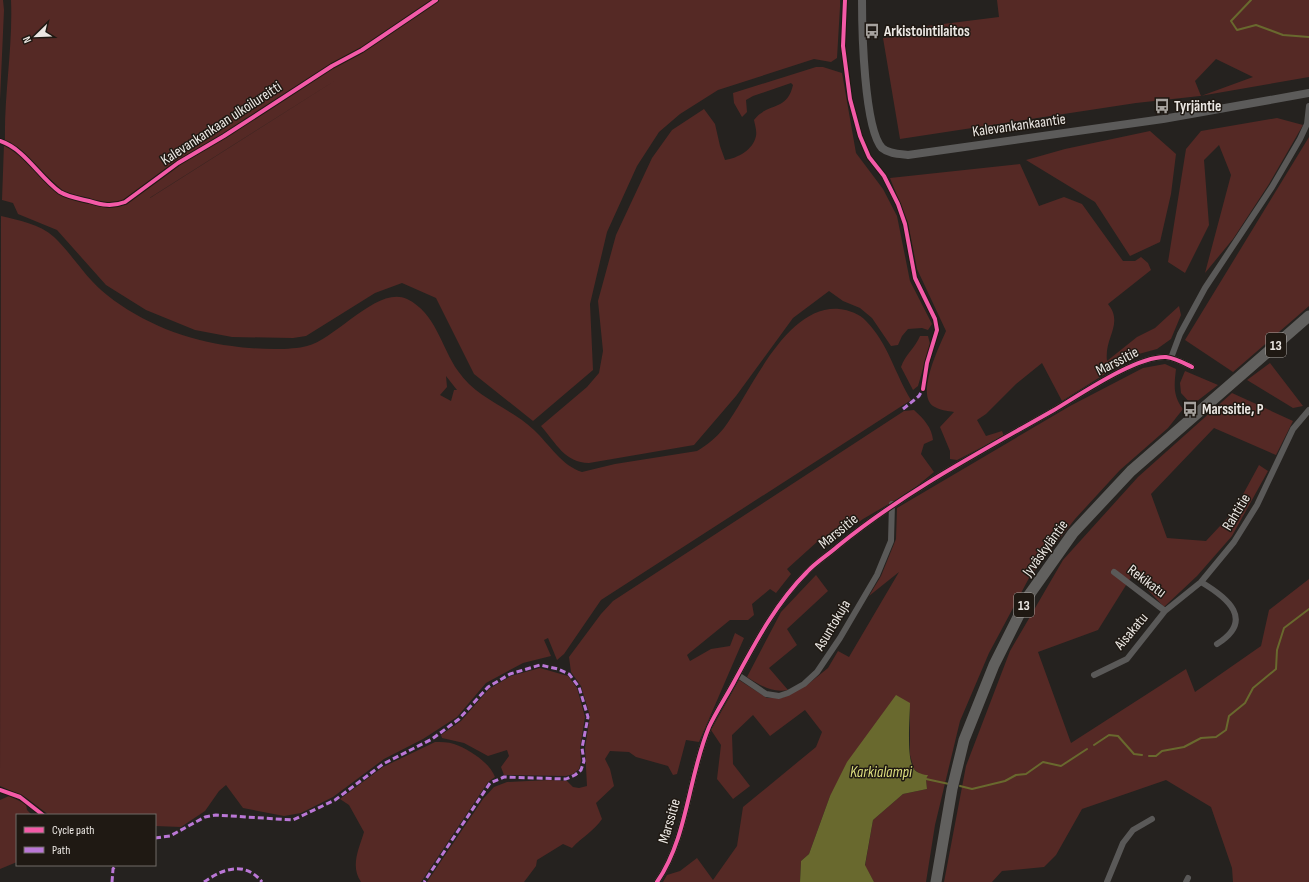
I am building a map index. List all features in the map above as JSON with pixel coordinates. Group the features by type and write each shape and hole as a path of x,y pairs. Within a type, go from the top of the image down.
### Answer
{"highway":[{"name":"Jyväskyläntie","path":"936,882 952,789 964,740 994,665 1029,595 1073,533 1131,471 1309,316"}],"street":[{"name":"Kalevankankaantie","path":"862,0 864,57 872,126 875,137 883,148 892,154 908,155 1163,119 1309,94"},
{"path":"1171,358 1180,334 1205,288 1272,187 1300,139 1307,124 1309,106"},
{"name":"Marssitie","path":"657,882 664,872 675,848 698,758 710,726 763,630 790,590 808,570 892,504 1125,370 1152,358 1171,358 1192,367"},
{"name":"Rahtitie","path":"1165,611 1201,582 1234,542 1249,517 1293,429 1302,416 1309,410"},
{"path":"1302,416 1309,420"},
{"name":"Asuntokuja","path":"738,675 766,694 779,696 804,684 817,672 829,656 877,575 891,541 892,504"},
{"name":"Rekikatu","path":"1114,572 1165,611"},
{"path":"1201,582 1227,600 1232,605 1236,615 1235,628 1228,637 1217,644"},
{"name":"Aisakatu","path":"1094,675 1127,659 1165,611"},
{"path":"1107,882 1123,843 1132,830 1152,819"}],"shaded area":[{"path":"0,0 3,0 4,10 0,100"},
{"path":"11,0 840,0 837,58 831,62 814,59 718,90 680,114 659,132 637,166 607,232 590,304 593,370 533,421 474,374 436,298 402,283 375,293 306,336 293,338 232,337 195,330 146,310 106,285 57,230 18,214 13,203 2,200 4,144 12,147 62,195 79,200 82,197 63,191 10,142 5,141","holes":["347,73 150,198 151,197"]},
{"path":"997,0 1309,0 1309,77 1202,96 1253,77 1216,59 1195,81 1201,96 1136,103 900,139 883,38 919,35 919,27 999,17"},
{"path":"816,67 823,67 842,73 856,153 883,189 897,216 910,281 932,324 928,330 922,328 908,329 902,336 898,345 891,346 872,318 860,308 843,301 829,291 793,318 736,396 694,445 589,463 573,460 556,445 541,426 587,387 599,373 603,351 598,301 616,235 652,158 672,130 704,109 715,124 725,160 740,155 752,145 756,136 754,120 759,114 786,99 790,94 793,85 791,83 753,96 746,100 747,112 742,117 734,103 733,93"},
{"path":"1277,118 1303,125 1269,184 1233,239 1205,273 1231,175 1219,145 1204,160 1209,225 1185,273 1168,262 1186,149 1201,131"},
{"path":"1150,131 1176,154 1171,194 1160,242 1130,256 1095,202 1026,160 1065,149"},
{"path":"1309,137 1309,306 1233,372 1185,340"},
{"path":"1020,164 1039,206 1064,197 1082,204 1123,261 1135,261 1141,257 1148,263 1151,270 1108,304 1112,311 1114,324 1108,345 1107,361 1137,337 1155,328 1179,306 1181,315 1171,339 1157,349 1135,355 1062,401 1042,363 1016,384 986,414 977,420 986,436 1002,431 1004,436 957,460 950,459 950,451 940,427 954,412 933,406 928,400 927,391 930,370 946,331 917,269 908,223 890,178"},
{"path":"1,216 29,223 54,237 99,289 135,314 182,335 215,344 259,349 299,348 307,346 331,334 370,306 383,299 396,297 407,299 417,305 425,313 437,331 452,362 466,381 484,396 525,422 562,460 568,465 582,472 615,464 697,451 715,438 724,428 758,373 786,335 802,321 820,311 839,309 861,316 874,330 886,349 911,400 601,600 564,654 557,660 548,638 544,640 551,656 523,663 486,683 457,717 423,739 384,759 333,797 301,813 284,816 243,808 226,785 219,791 205,811 181,827 156,826 156,814 48,814 25,797 0,786","holes":["446,376 457,390 454,390 451,401 440,395 447,387"]},
{"path":"920,336 928,336 930,344 918,386 913,390 901,367"},
{"path":"1270,363 1303,406 1293,408 1247,380"},
{"path":"1165,364 1176,369 1175,390 1177,400 1183,409 1168,428 1120,470 1075,519 1029,578 989,653 960,721 935,825 926,882 874,882 865,866 873,820 903,794 927,789 926,779 914,769 910,755 910,703 830,796 809,854 801,861 800,882 663,882 667,875 680,871 697,858 713,880 737,846 743,807 816,747 822,732 805,710 770,736 753,715 732,735 733,764 750,786 733,799 717,779 721,745 711,730 739,680 767,698 782,698 807,685 828,668 838,651 849,657 899,572 869,596 881,576 896,539 897,508 1070,406 1143,368"},
{"path":"1185,371 1218,385 1192,405 1181,393 1180,383"},
{"path":"1232,393 1293,421 1276,455 1214,428 1151,494 1167,538 1206,541 1234,511 1259,465 1268,471 1232,536 1197,576 1164,607 1133,574 1098,630 1038,652 1071,743 1186,669 1195,692 1261,646 1269,610 1309,579 1309,882 1233,882 1232,868 1211,807 1166,780 1082,809 1056,855 1044,867 1002,871 992,882 944,882 966,766 1010,651 1063,560 1138,477"},
{"path":"914,410 924,420 931,432 933,440 924,444 921,454 934,472 911,491 863,519 836,539 825,538 818,541 787,569 791,574 776,593 770,589 752,604 754,615 748,620 730,620 687,655 690,661 711,649 730,646 735,633 744,638 699,742 686,740 677,774 673,775 668,766 636,757 629,752 610,751 605,759 610,769 614,786 596,803 602,819 572,848 563,844 537,860 536,866 524,882 427,882 483,799 494,787 507,782 549,780 567,781 573,787 579,788 587,786 585,748 590,716 581,686 571,672 569,657 601,614 613,601 904,411"},
{"path":"816,575 828,591 787,629 797,645 769,668 788,690 782,691 771,689 747,677 781,612"},
{"path":"540,668 568,676 577,688 585,717 580,748 581,761 579,769 573,774 566,776 504,775 501,767 509,756 507,750 488,756 464,743 442,738 441,735 461,721 489,689 511,676"},
{"path":"435,742 452,743 466,749 484,762 495,777 488,782 421,882 361,882 356,870 356,857 364,832 349,805 340,799 383,767"},
{"path":"9,796 26,804 27,810 31,814 16,814 16,862 0,869 0,800"}],"water":[{"name":"Karkialampi","path":"896,695 910,703 910,756 914,769 921,774 928,775 926,779 927,789 903,794 873,820 865,865 874,882 800,882 801,861 809,854 830,796 847,762"}],"waterway":[{"path":"1251,0 1231,21 1237,30 1256,25 1283,35 1309,37"},
{"path":"1149,756 1156,756 1162,751 1184,747 1201,738 1216,737 1226,730 1229,716 1245,703 1253,688 1276,669 1277,650 1284,628 1309,609"},
{"path":"1094,745 1109,735 1118,736 1134,754 1142,755"},
{"path":"960,786 972,789 1005,781 1016,775 1026,774 1043,762 1061,766 1087,749"},
{"path":"926,779 949,784"}],"marked path":[{"path":"903,409 919,396 923,389"},
{"path":"156,838 170,836 205,817 216,815 293,820 335,800 383,764 432,739 459,719 488,687 510,674 540,665 558,669 569,674 579,687 588,717 582,748 584,761 581,770 575,775 566,779 504,777 490,783 424,882"},
{"path":"112,882 113,869 115,866"},
{"path":"204,882 219,873 234,869 249,871 262,882"}],"cycle path":[{"name":"Kalevankankaan ulkoilureitti","path":"0,141 17,150 52,186 63,194 74,198 103,204 120,204 125,202 178,163 224,136 332,66 362,50 436,0"},
{"path":"845,0 843,46 850,99 860,136 869,157 884,176 898,204 905,224 915,278 935,319 937,330 927,363 923,389"},
{"path":"657,882 667,864 682,826 696,766 709,727 767,624 785,597 811,568 863,526 916,490 1124,369 1154,358 1166,357 1192,367"},
{"path":"0,790 20,797 42,814"}],"place":[{"name":"Arkistointilaitos","path":"872,31"},
{"name":"Tyrjäntie","path":"1162,106"},
{"name":"Marssitie, P","path":"1190,409"}]}
